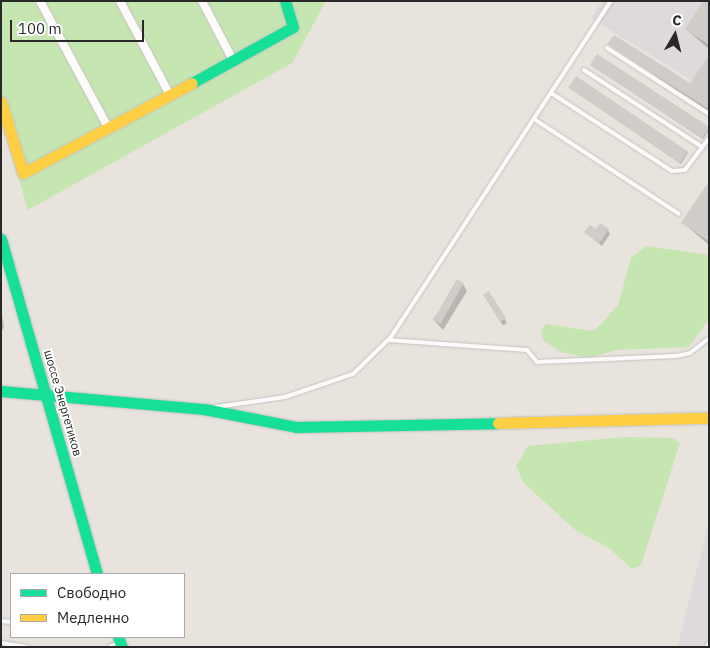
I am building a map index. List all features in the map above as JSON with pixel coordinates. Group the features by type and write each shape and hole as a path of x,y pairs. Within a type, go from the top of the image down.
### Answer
{"street":[{"path":"40,1 109,129"},
{"path":"120,1 170,96"},
{"path":"202,1 233,60"},
{"path":"1,102 23,173 109,129 293,27 284,1"},
{"name":"шоссе Энергетиков","path":"2,241 97,573"},
{"path":"1,391 46,393 204,409 297,427 709,418"}],"lane":[{"path":"204,409 286,397 353,374 388,340 611,1"},
{"path":"607,48 709,114"},
{"path":"584,70 702,147"},
{"path":"551,93 672,171 685,170 709,138"},
{"path":"534,119 680,214"},
{"path":"388,340 527,350 537,362 676,356 690,353 709,338"},
{"path":"109,647 120,642"},
{"path":"1,643 27,647"},
{"path":"707,647 709,643"}],"shaded area":[{"path":"602,1 709,1 709,91 591,18"},
{"path":"709,523 709,647 677,647"}],"green space":[{"path":"1,1 326,1 292,63 28,210 1,121"},
{"path":"647,246 709,255 709,319 689,347 616,350 589,358 561,352 543,340 541,331 546,324 593,331 600,325 618,305 631,258"},
{"path":"624,437 673,438 680,443 641,565 632,569 610,549 574,529 524,483 516,466 528,446"}],"building":[{"path":"703,1 709,1 709,45 685,29"},
{"path":"614,35 690,83 709,56 709,109 607,44"},
{"path":"597,54 709,127 702,138 590,65"},
{"path":"576,76 688,151 680,163 568,88"},
{"path":"709,181 709,241 681,223"},
{"path":"600,223 609,229 599,243 584,232 590,225 596,229"},
{"path":"457,279 464,283 440,324 434,320"},
{"path":"489,291 506,318 500,322 483,295"}],"traffic: fast":[{"path":"192,83 293,27 285,1"},
{"path":"1,239 97,573"},
{"path":"1,391 204,409 297,427 498,423"},
{"path":"118,638 122,647"}],"traffic: slow":[{"path":"1,102 23,173 192,83"},
{"path":"498,423 709,418"}]}
